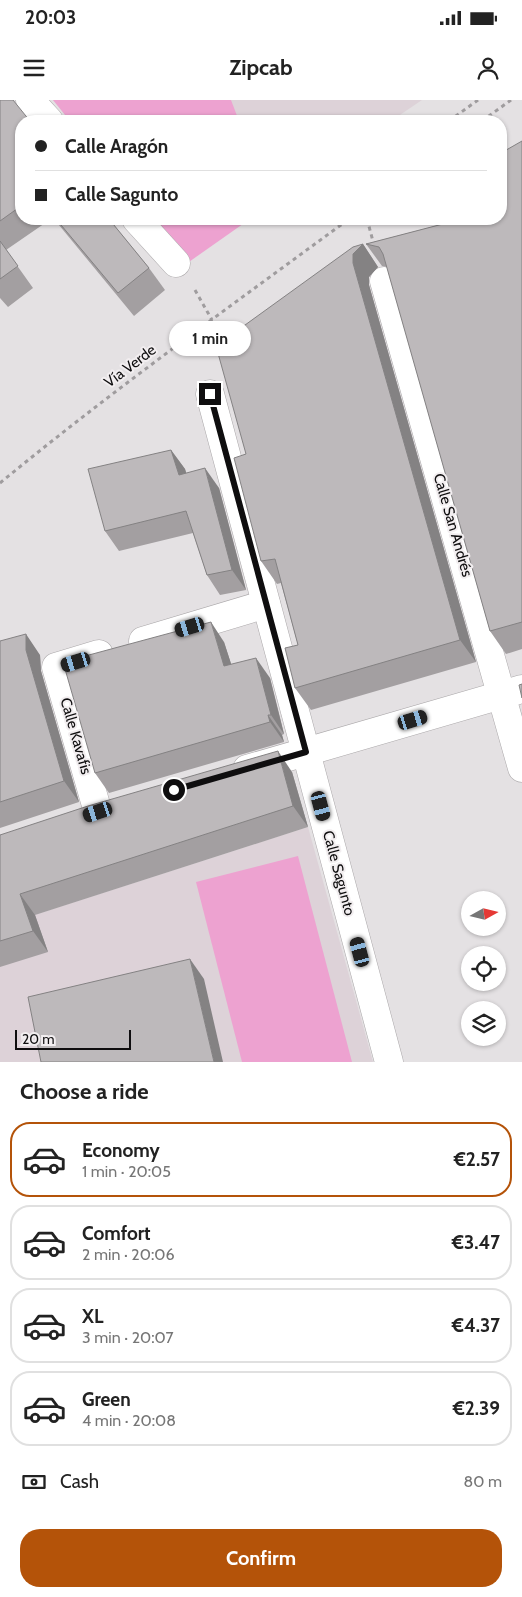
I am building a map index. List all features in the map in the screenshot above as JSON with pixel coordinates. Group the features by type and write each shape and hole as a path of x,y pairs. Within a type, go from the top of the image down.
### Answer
{"street":[{"path":"30,100 44,115"},
{"path":"141,225 176,263"},
{"name":"Calle San Andrés","path":"384,281 512,692 522,768"},
{"name":"Calle Sagunto","path":"210,394 389,1062"},
{"name":"Calle Kavafis","path":"98,812 56,667 266,604"},
{"path":"221,776 512,692"},
{"path":"71,821 126,804"}],"path":[{"path":"457,115 478,100"},
{"path":"490,115 511,100"},
{"name":"Vía Verde","path":"0,483 54,438 183,340 341,225"}],"shaded area":[{"path":"53,100 422,100 400,115 65,115"},
{"path":"53,100 231,100 237,115 65,115"},
{"path":"154,225 241,225 186,264"},
{"path":"308,827 373,1062 0,1062 0,926"},
{"path":"298,856 352,1062 242,1062 196,882"}],"building":[{"path":"0,100 13,100 25,115 15,115 15,210 0,221"},
{"path":"522,141 522,622 490,631 383,254 379,247 366,244 439,225 507,225 507,150"},
{"path":"61,225 114,225 149,268 118,293"},
{"path":"0,241 18,266 0,279"},
{"path":"363,244 353,254 353,263 460,640 295,688 285,648 298,645 275,559 261,561 234,458 246,454 216,346 353,247"},
{"path":"171,450 179,475 205,468 232,570 207,575 186,511 105,531 88,469"},
{"path":"211,622 224,666 256,658 271,715 268,715 270,722 95,773 63,662"},
{"path":"26,634 26,650 64,781 0,802 0,641"},
{"path":"522,684 522,698 519,685"},
{"path":"278,751 293,806 20,894 33,931 0,941 0,835 88,806"},
{"path":"190,959 214,1062 41,1062 28,997"}],"route":[{"path":"174,790 306,752 210,394"}]}
